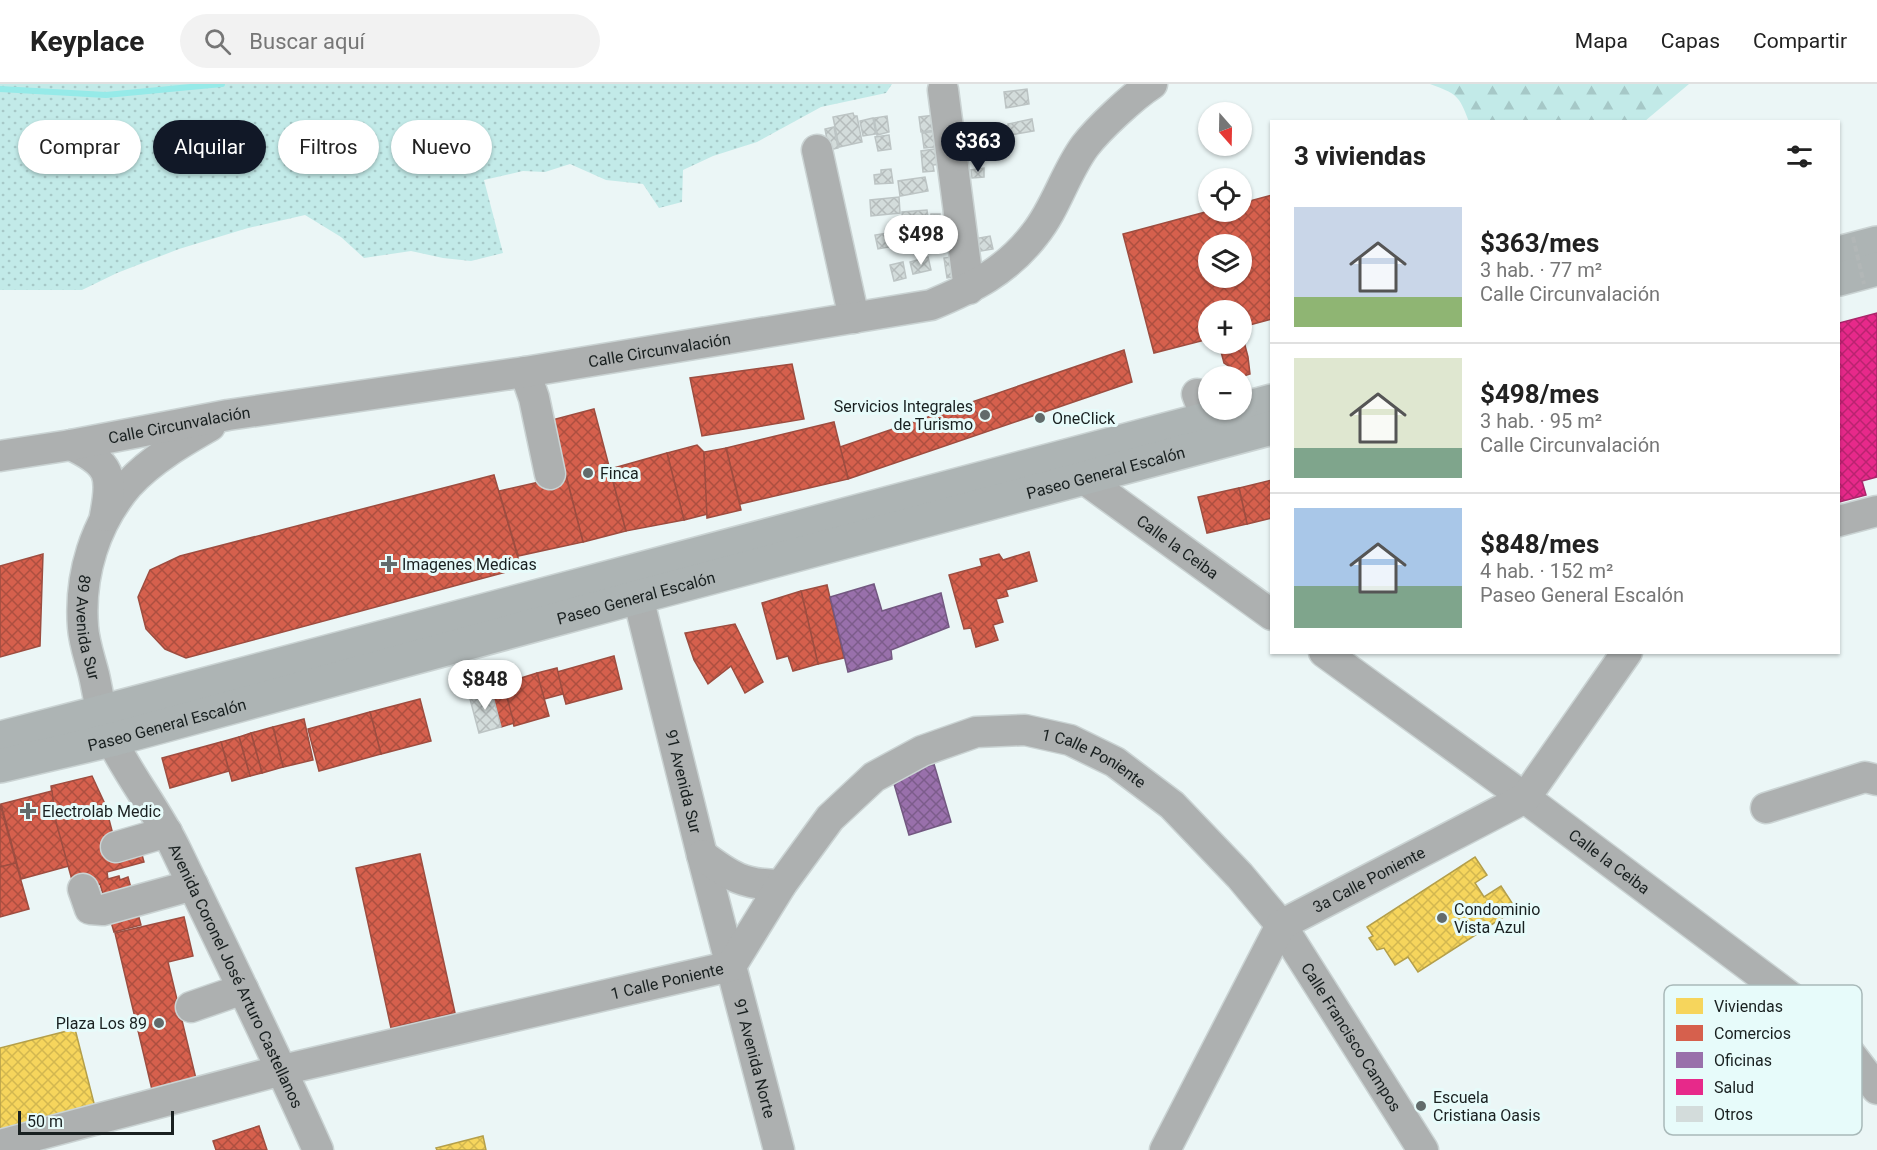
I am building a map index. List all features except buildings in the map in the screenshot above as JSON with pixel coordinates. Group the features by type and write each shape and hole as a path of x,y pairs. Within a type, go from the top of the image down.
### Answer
{"main road":[{"name":"Paseo General Escalón","path":"1252,406 1270,402"},
{"name":"Paseo General Escalón","path":"0,766 106,726 1198,407"},
{"name":"Paseo General Escalón","path":"0,738 106,726 638,597 1270,429"}],"street":[{"name":"Calle Circunvalación","path":"0,456 228,415 525,372 931,305 969,289 997,272 1025,246 1036,233 1085,146 1116,114 1152,84"},
{"path":"943,90 969,289"},
{"path":"817,150 854,318"},
{"path":"525,372 534,398 550,474"},
{"name":"89 Avenida Sur","path":"105,516 130,483 157,460 228,415"},
{"name":"89 Avenida Sur","path":"71,445 92,455 107,470 110,490 105,516 90,554 82,605 83,629 106,726"},
{"name":"Calle la Ceiba","path":"1083,478 1270,614"},
{"path":"1840,521 1877,512"},
{"name":"91 Avenida Sur","path":"638,597 731,966"},
{"name":"Calle la Ceiba","path":"1327,654 1525,798 1774,985"},
{"name":"3a Calle Poniente","path":"1281,925 1525,798 1626,654"},
{"name":"Avenida Coronel José Arturo Castellanos","path":"106,726 167,831 318,1150"},
{"name":"1 Calle Poniente","path":"0,1145 211,1084 282,1070 731,966 781,885 830,818 873,777 922,751 976,732 1025,730 1070,740 1115,762 1172,805 1240,876 1281,925"},
{"path":"1766,808 1864,777 1877,780"},
{"path":"116,847 167,831"},
{"path":"702,855 721,870 738,879 759,885 781,885"},
{"path":"83,889 90,909 103,910 193,885"},
{"path":"1165,1150 1281,925"},
{"name":"Calle Francisco Campos","path":"1281,925 1423,1150"},
{"name":"91 Avenida Norte","path":"731,966 771,1148"},
{"path":"191,1007 243,988"},
{"name":"Calle la Ceiba","path":"1862,1069 1877,1089"}],"path":[{"path":"1856,244 1860,277"}],"green space":[{"path":"0,84 892,84 886,93 821,107 757,142 713,156 683,170 682,202 659,208 643,184 606,180 570,164 545,172 523,171 484,180 503,253 471,261 411,251 364,258 341,237 305,215 248,228 179,249 117,273 82,290 0,290"},
{"path":"1430,84 1689,84 1646,120 1468,120 1459,100 1446,90"}],"waterway":[{"path":"0,89 106,95 222,84"}],"place":[{"name":"Servicios Integrales de Turismo","path":"985,415"},
{"name":"OneClick","path":"1040,418"},
{"name":"Finca","path":"588,473"},
{"name":"Imagenes Medicas","path":"389,564"},
{"name":"Electrolab Medic","path":"28,811"},
{"name":"Condominio Vista Azul","path":"1442,918"},
{"name":"Plaza Los 89","path":"159,1023"},
{"name":"Escuela Cristiana Oasis","path":"1421,1106"}]}
